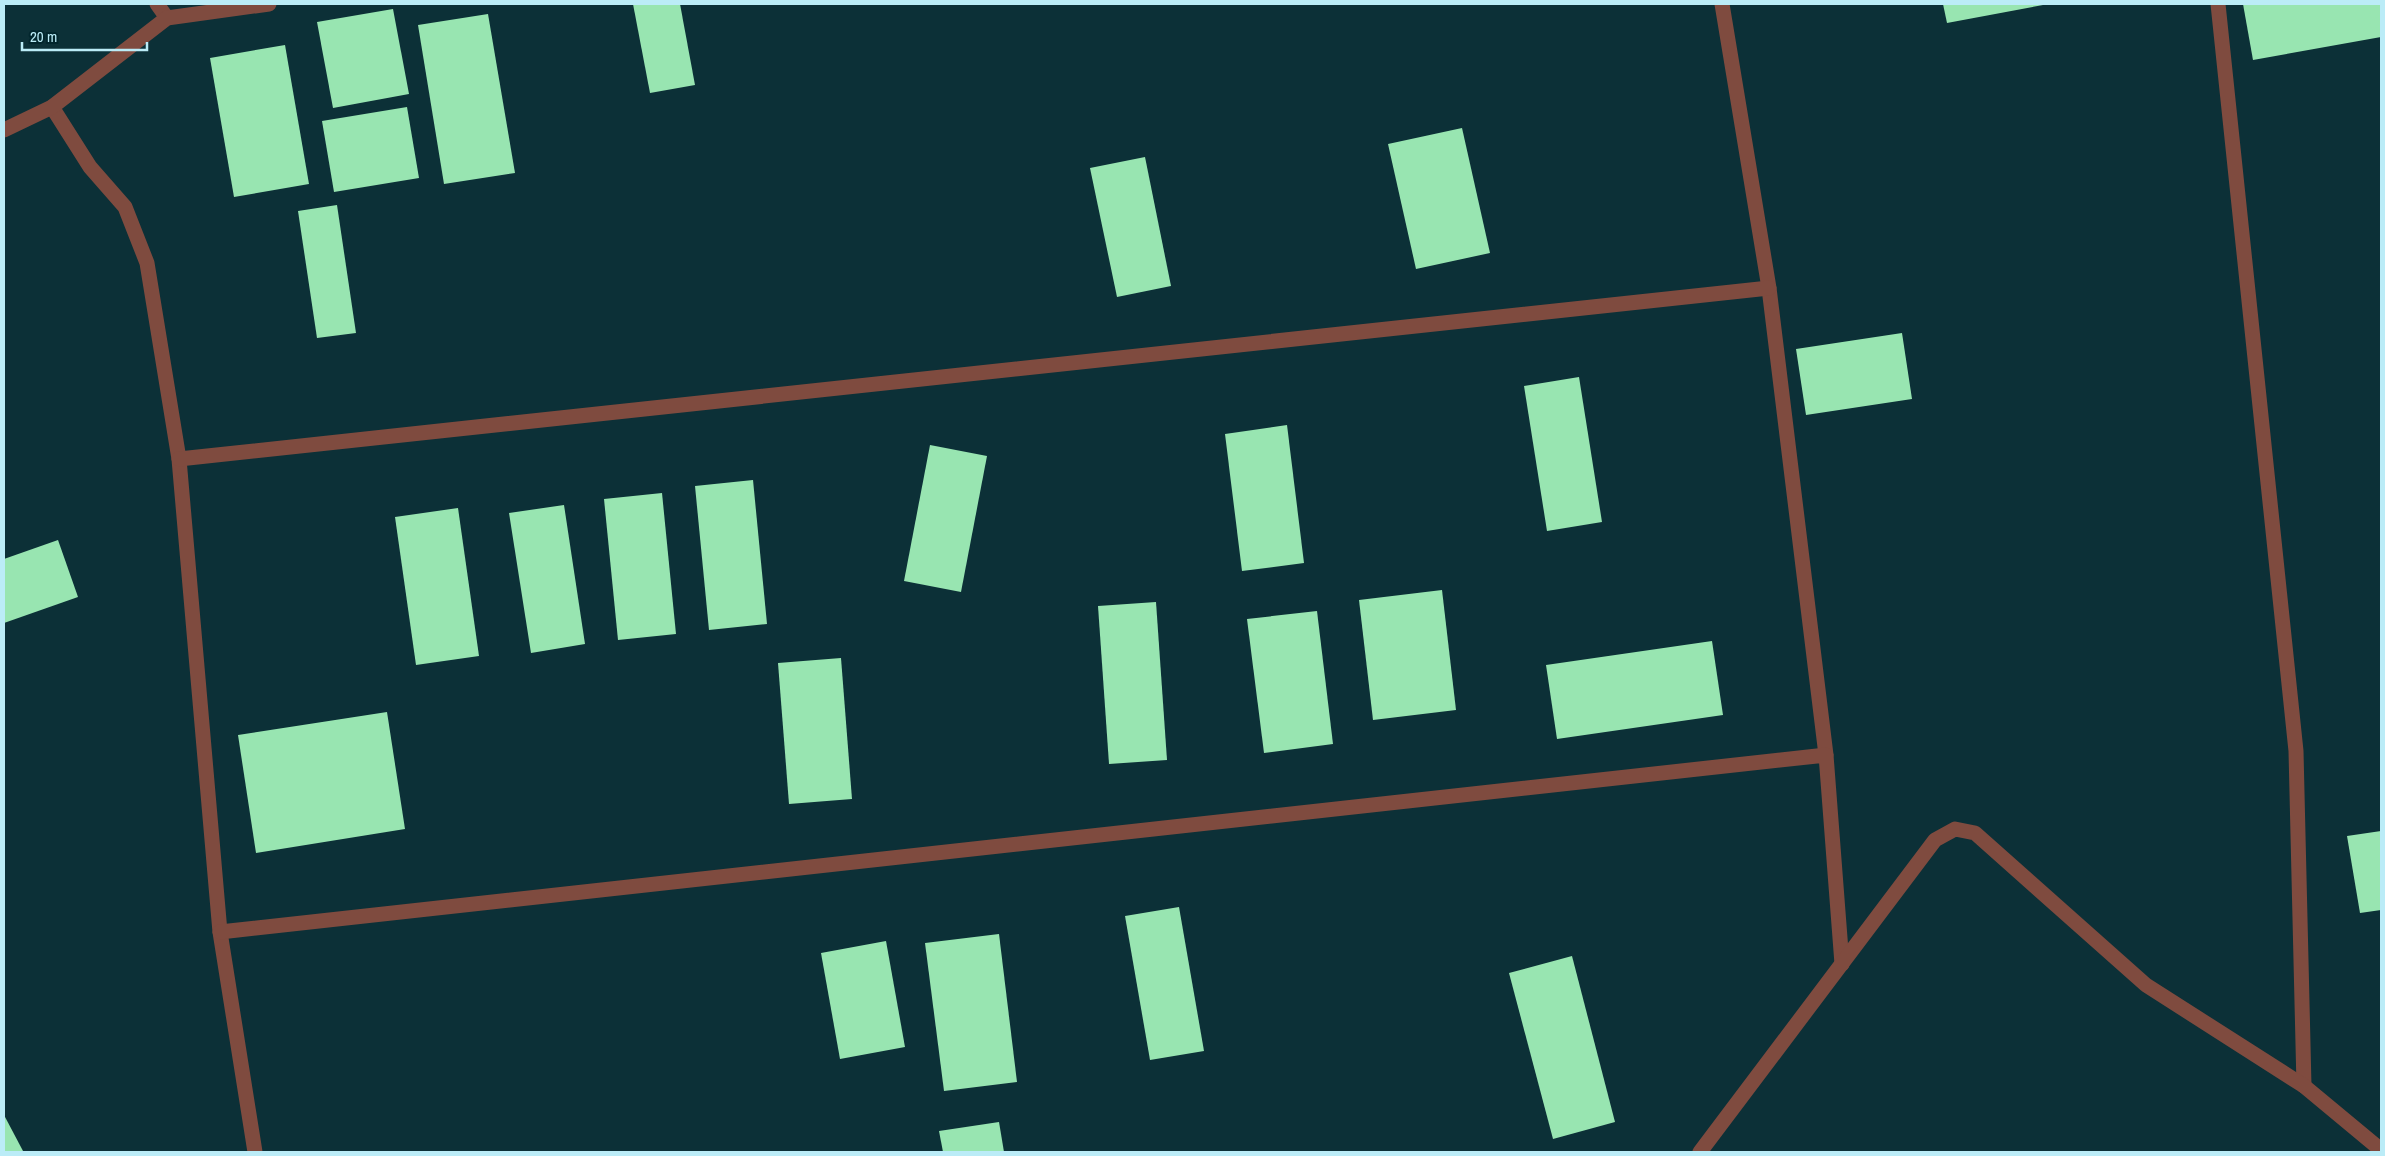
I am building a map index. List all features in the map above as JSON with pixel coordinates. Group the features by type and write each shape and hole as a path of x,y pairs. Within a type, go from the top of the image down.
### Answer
{"street":[{"path":"156,4 167,18"},
{"path":"4,130 52,107 167,18 269,4"},
{"path":"1722,4 1769,288 1826,755 1842,964"},
{"path":"2218,4 2296,751 2304,1086"},
{"path":"52,107 90,167 125,207 147,263 179,459 220,932 255,1152"},
{"path":"179,459 1769,288"},
{"path":"220,932 1826,755"},
{"path":"1700,1152 1935,840 1955,829 1975,833 2146,984 2304,1086 2381,1150"}],"building":[{"path":"633,4 680,4 695,85 650,93"},
{"path":"1943,4 2043,4 2043,5 1947,23"},
{"path":"2243,4 2381,4 2381,37 2253,60"},
{"path":"393,9 409,94 333,108 317,22"},
{"path":"488,14 515,173 444,184 418,25"},
{"path":"285,45 309,184 234,197 210,58"},
{"path":"407,107 419,178 334,192 322,121"},
{"path":"1462,128 1490,253 1416,269 1388,144"},
{"path":"1145,157 1171,286 1117,297 1090,168"},
{"path":"337,205 356,333 317,338 298,211"},
{"path":"1902,333 1912,399 1806,415 1796,349"},
{"path":"1579,377 1602,522 1547,531 1524,386"},
{"path":"1287,425 1304,563 1242,571 1225,434"},
{"path":"930,445 987,456 961,592 904,581"},
{"path":"753,480 767,624 709,630 695,486"},
{"path":"662,493 676,634 618,640 604,499"},
{"path":"564,505 585,644 531,653 509,513"},
{"path":"458,508 479,656 416,665 395,517"},
{"path":"58,540 78,597 4,623 4,559"},
{"path":"1442,590 1456,710 1373,720 1359,600"},
{"path":"1156,602 1167,760 1109,764 1098,606"},
{"path":"1317,611 1333,744 1264,753 1247,619"},
{"path":"1712,641 1723,715 1557,739 1546,665"},
{"path":"841,658 852,799 789,804 778,663"},
{"path":"387,712 405,829 256,853 238,735"},
{"path":"2381,831 2381,910 2360,913 2347,836"},
{"path":"1179,907 1204,1051 1150,1060 1125,916"},
{"path":"999,934 1017,1082 944,1091 925,943"},
{"path":"886,941 905,1047 840,1059 821,953"},
{"path":"1572,956 1615,1122 1553,1139 1509,973"},
{"path":"4,1115 23,1151 21,1152 4,1152"},
{"path":"999,1122 1004,1152 943,1152 939,1131"}]}
